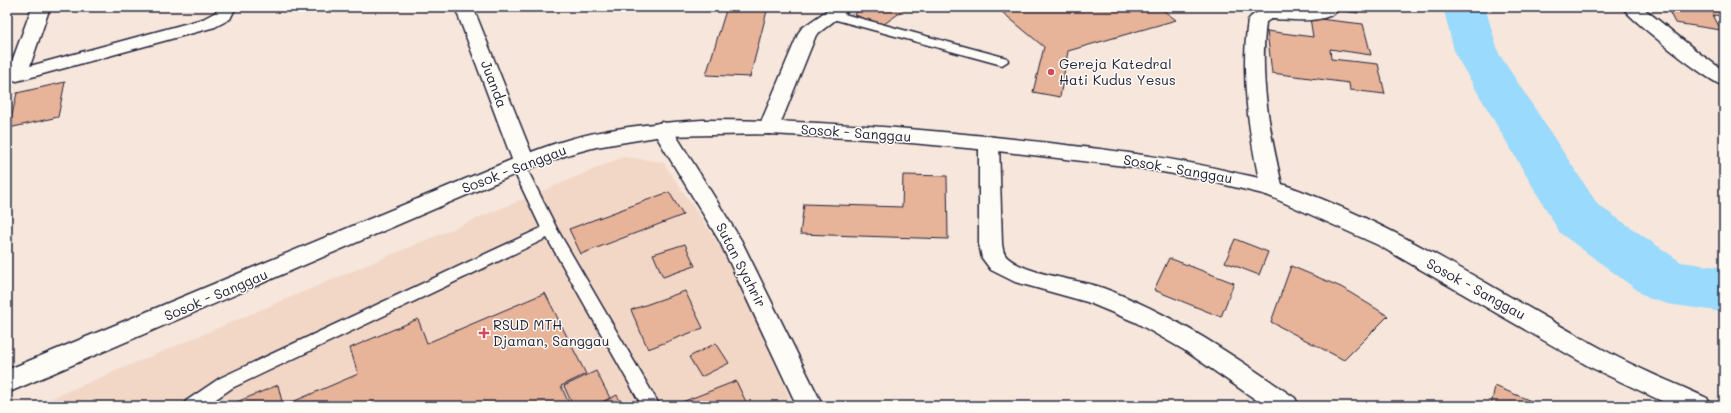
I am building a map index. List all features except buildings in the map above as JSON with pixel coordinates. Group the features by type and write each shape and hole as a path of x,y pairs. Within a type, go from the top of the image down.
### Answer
{"main road":[{"path":"12,76 41,7"},
{"path":"12,76 209,23 224,15 227,7"},
{"name":"Juanda","path":"464,7 521,163"},
{"path":"1272,189 1261,140 1255,92 1254,34 1257,20 1267,10 1319,14 1332,7"},
{"path":"1631,7 1692,57 1723,78"},
{"path":"769,127 808,32 838,11"},
{"name":"Sosok - Sanggau","path":"7,382 521,163 564,148 596,140 662,129 702,127 769,127 989,143 1133,160 1197,171 1272,189 1323,210 1386,240 1466,283 1599,360 1698,406"},
{"name":"Sutan Syahrir","path":"662,129 730,240 810,406"},
{"path":"989,143 991,242 994,259 1002,266 1017,274 1092,294 1127,306 1170,328 1286,406"}],"lane":[{"path":"838,11 1002,61"},
{"path":"521,163 550,230 651,406"},
{"path":"192,406 226,383 550,230"}],"shaded area":[{"name":"RSUD MTH Djaman, Sanggau","path":"623,157 663,162 734,267 793,406 48,406 47,400"}],"waterway":[{"path":"1464,7 1477,54 1579,219 1668,282 1724,290"}],"place":[{"name":"Gereja Katedral Hati Kudus Yesus","path":"1051,72"},
{"name":"RSUD MTH Djaman, Sanggau","path":"484,333"}]}
